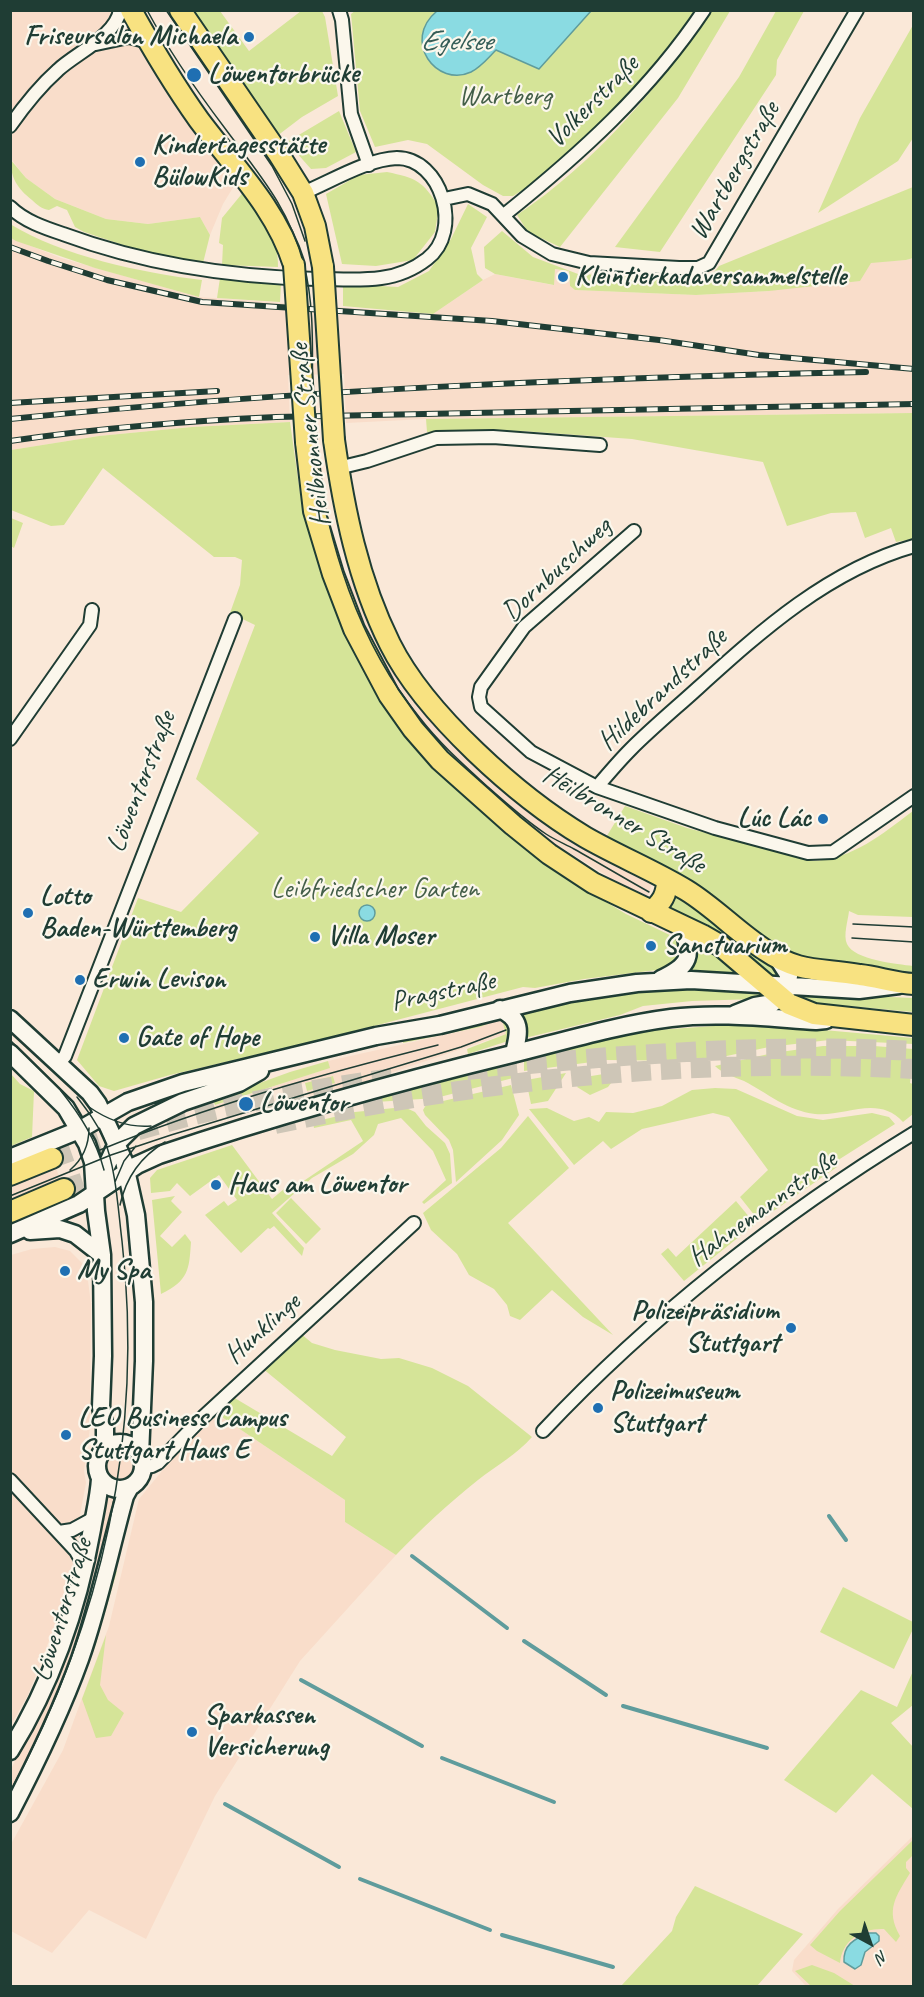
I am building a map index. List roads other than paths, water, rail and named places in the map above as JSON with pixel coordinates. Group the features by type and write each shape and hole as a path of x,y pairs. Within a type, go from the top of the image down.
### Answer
{"main road":[{"name":"Heilbronner Straße","path":"131,10 163,68 198,118 272,214 286,241 294,265 312,505 333,574 354,629 389,696 412,729 440,760 549,854 593,883 721,946 764,984 784,992 806,1012 914,1025"},
{"name":"Heilbronner Straße","path":"180,10 278,153 303,193 315,226 323,267 334,440 340,485 359,568 380,621 403,667 432,705 464,740 518,789 584,836 702,901 751,940 778,958 813,971 858,974 910,984"},
{"path":"651,912 661,903 667,892 667,880"},
{"path":"659,981 675,973 688,959 690,951 682,926"},
{"path":"728,1016 755,1006 773,1004 784,992 787,970 778,958"},
{"name":"Pragstraße","path":"10,1158 79,1130 128,1102 167,1088 376,1036 440,1025 604,986 691,980 764,984"},
{"path":"784,992 858,990 910,984"},
{"path":"500,1009 510,1014 516,1022 519,1032 514,1053"},
{"path":"13,1233 70,1208 146,1160 214,1136 334,1101 514,1053 641,1023 672,1018 728,1016 816,1022 839,1017"},
{"path":"10,1020 90,1093 98,1104 128,1172 136,1215 144,1302 142,1461"},
{"name":"Löwentorstraße","path":"10,1053 66,1108 93,1162 102,1255 101,1407 106,1439 105,1448 99,1454 96,1462 100,1479 94,1518 85,1567 71,1616 44,1689 29,1721 10,1752"},
{"path":"95,1194 117,1148 134,1126 183,1102 239,1083 275,1062"},
{"path":"79,1130 146,1160"},
{"path":"10,1175 52,1158"},
{"path":"10,1212 64,1189"},
{"path":"13,1233 60,1229 75,1234 102,1255"},
{"path":"105,1448 111,1444 123,1443 133,1447 142,1461"},
{"name":"Löwentorstraße","path":"10,1813 45,1742 80,1658 101,1592 125,1496 141,1475 142,1461"},
{"path":"100,1479 104,1484 116,1489 130,1487"}],"street":[{"path":"10,126 36,92 59,68 92,45 119,19 120,10"},
{"path":"339,10 342,20 351,114 369,165"},
{"name":"Volkerstraße","path":"504,215 566,165 618,116 681,45 704,10"},
{"name":"Wartbergstraße","path":"444,199 468,194 492,204 522,236 552,254 589,263 698,268 709,263 856,10"},
{"path":"92,45 129,37 149,42"},
{"path":"10,207 34,223 83,242 183,266 262,277 349,279 380,278 402,273 429,258 438,247 444,232 447,216 444,199 435,183 412,161 398,158 369,165 303,193"},
{"path":"338,468 436,438 493,437 600,445"},
{"name":"Dornbuschweg","path":"597,787 531,752 490,717 481,707 478,697 481,687 524,627 634,531"},
{"name":"Hildebrandstraße","path":"914,546 898,550 850,571 808,596 705,682 629,750 597,787 715,828 808,853 833,852 914,796"},
{"path":"10,740 90,625 92,610"},
{"name":"Löwentorstraße","path":"59,1063 65,1056 236,617"},
{"name":"Hahnemannstraße","path":"543,1431 588,1384 688,1295 790,1216 914,1133"},
{"name":"Hunklinge","path":"142,1461 152,1466 158,1462 201,1419 414,1223"},
{"path":"10,1480 59,1532 81,1558 85,1567"},
{"path":"59,1532 72,1530 94,1518"}],"water":[{"name":"Egelsee","path":"437,11 591,11 539,69 496,50 475,70 458,75 436,68 428,59 423,48 422,35 427,23"},
{"path":"367,905 375,913 367,921 359,913"},
{"path":"869,1933 876,1933 879,1941 865,1952 861,1965 855,1969 844,1962 845,1951 854,1940"}],"waterway":[{"path":"829,1516 846,1540"},
{"path":"412,1556 507,1628"},
{"path":"524,1641 606,1695"},
{"path":"301,1680 422,1746"},
{"path":"623,1706 767,1748"},
{"path":"442,1758 554,1802"},
{"path":"225,1804 339,1867"},
{"path":"360,1879 490,1930"},
{"path":"502,1935 613,1967"}],"tunnel":[{"path":"467,1070 690,1052 802,1048 914,1051"},
{"path":"275,1124 433,1095 593,1075 753,1066 914,1069"},
{"path":"52,1158 181,1118 268,1098 402,1077"},
{"path":"64,1189 109,1174"}],"tram line":[{"path":"147,10 193,85 271,192 298,244 311,309 313,424 320,482 337,554 349,590 379,657 398,689 428,728 452,754 502,799 549,836 649,892"},
{"path":"166,10 272,166 292,204 305,241"},
{"path":"853,924 914,927"},
{"path":"852,938 914,942"},
{"path":"10,1196 111,1155 461,1047 506,1030"},
{"path":"10,1040 66,1095"},
{"path":"100,1150 225,1105 352,1067 438,1045"},
{"path":"61,1091 87,1129 104,1170"},
{"path":"10,1792 42,1727 70,1661 92,1594 109,1525 121,1455 127,1385 127,1313 118,1202 104,1139 77,1097"},
{"path":"89,1107 118,1122 134,1126 151,1126"},
{"path":"70,1170 84,1151 89,1128"},
{"path":"120,1205 126,1185 135,1169 148,1154 165,1142"},
{"path":"115,1182 124,1161 136,1146"}],"railway":[{"path":"10,247 107,280 202,302 492,321 659,340 759,355 914,369"},
{"path":"10,419 223,400 437,387 866,372"},
{"path":"10,403 217,391"},
{"path":"10,441 143,426 276,417 914,404"}],"place":[{"name":"Friseursalon Michaela","path":"249,37"},
{"name":"Löwentorbrücke","path":"194,75"},
{"name":"Kindertagesstätte BülowKids","path":"140,162"},
{"name":"Kleintierkadaversammelstelle","path":"563,277"},
{"name":"Lúc Lác","path":"823,819"},
{"name":"Lotto Baden-Württemberg","path":"28,913"},
{"name":"Villa Moser","path":"315,937"},
{"name":"Sanctuarium","path":"651,946"},
{"name":"Erwin Levison","path":"80,980"},
{"name":"Gate of Hope","path":"124,1038"},
{"name":"Löwentor","path":"246,1104"},
{"name":"Haus am Löwentor","path":"216,1185"},
{"name":"My Spa","path":"65,1271"},
{"name":"Polizeipräsidium Stuttgart","path":"791,1328"},
{"name":"Polizeimuseum Stuttgart","path":"598,1408"},
{"name":"LEO Business Campus Stuttgart Haus E","path":"66,1435"},
{"name":"Sparkassen Versicherung","path":"192,1732"}],"park label":[{"name":"Wartberg","path":"505,97"},
{"name":"Leibfriedscher Garten","path":"375,890"}]}
